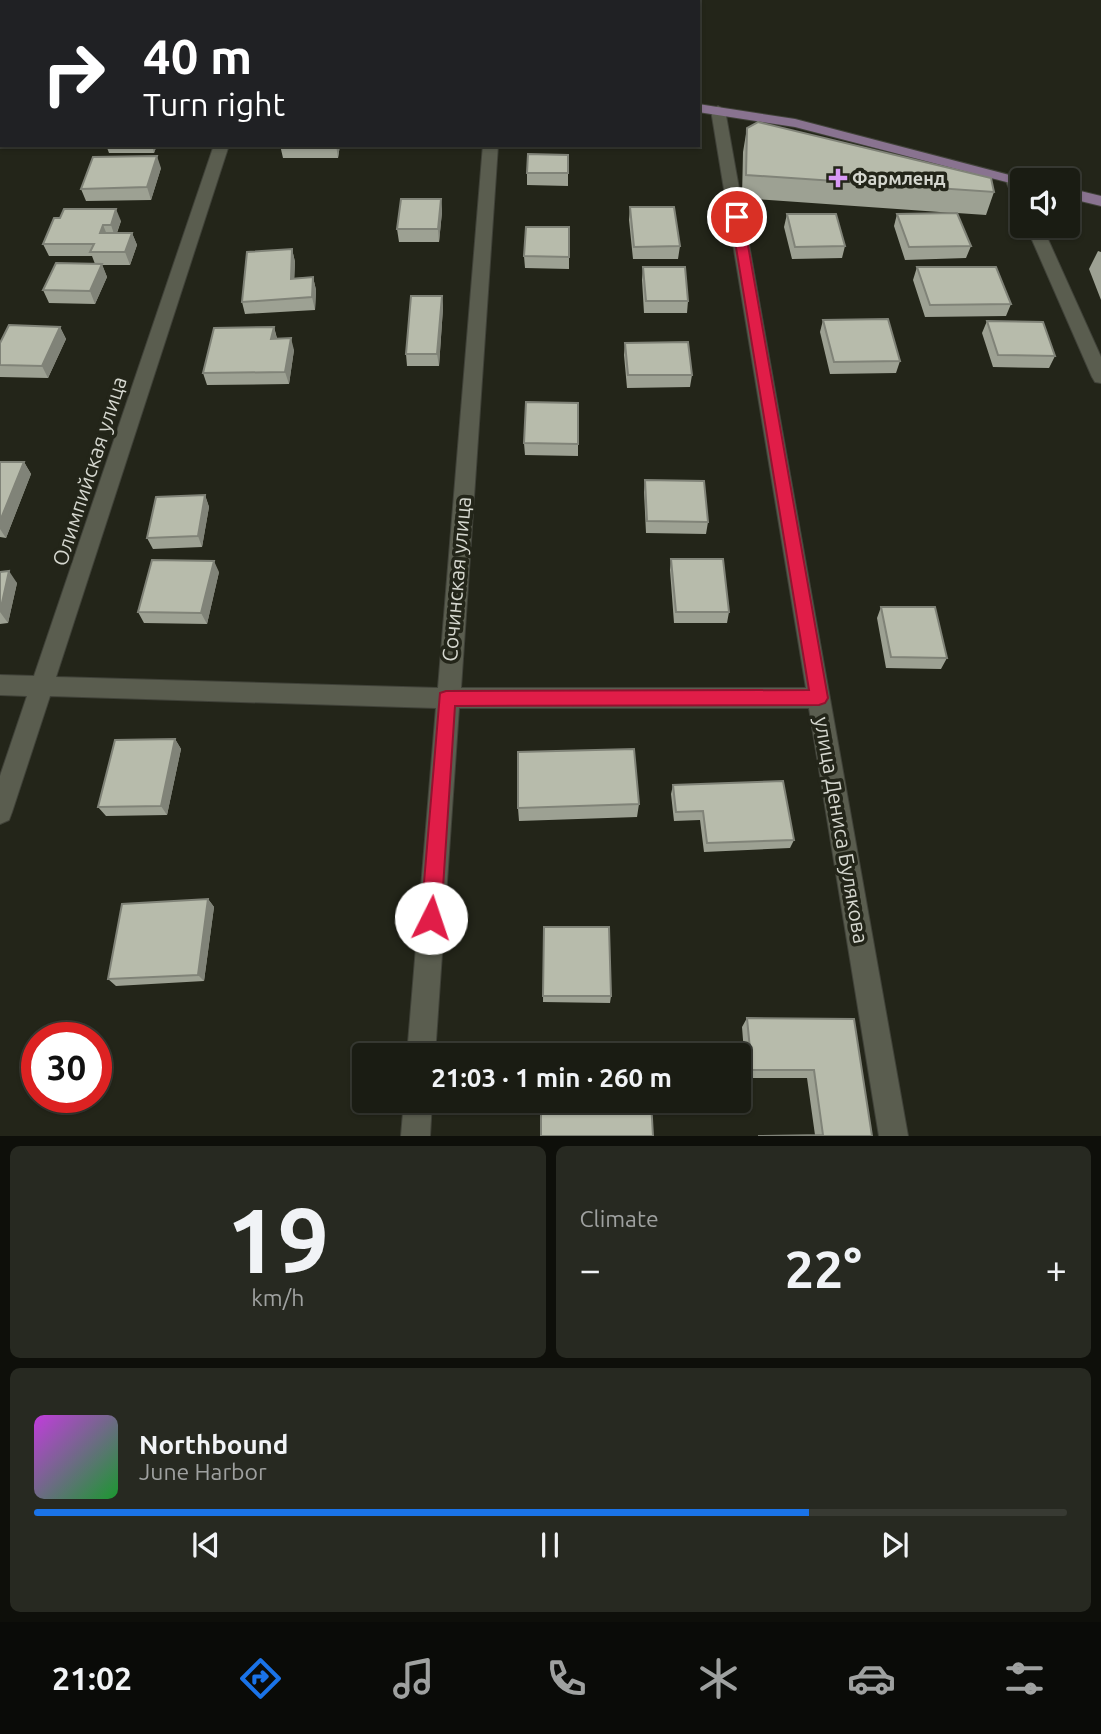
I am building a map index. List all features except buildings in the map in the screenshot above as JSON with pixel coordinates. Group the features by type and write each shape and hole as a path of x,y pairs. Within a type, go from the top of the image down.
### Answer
{"main road":[{"path":"708,109 795,123 1010,178"},
{"path":"1080,196 1101,201"}],"street":[{"name":"улица Дениса Булякова","path":"708,109 819,698 894,1136"},
{"name":"Олимпийская улица","path":"0,812 221,147"},
{"name":"Сочинская улица","path":"422,1043 446,698 491,147"},
{"path":"1039,238 1101,377"},
{"path":"0,685 446,698 819,698"},
{"path":"415,1136 417,1113"}],"place":[{"name":"Фармленд","path":"838,178"}],"route":[{"path":"431,918 446,698 819,698 737,217"}]}
